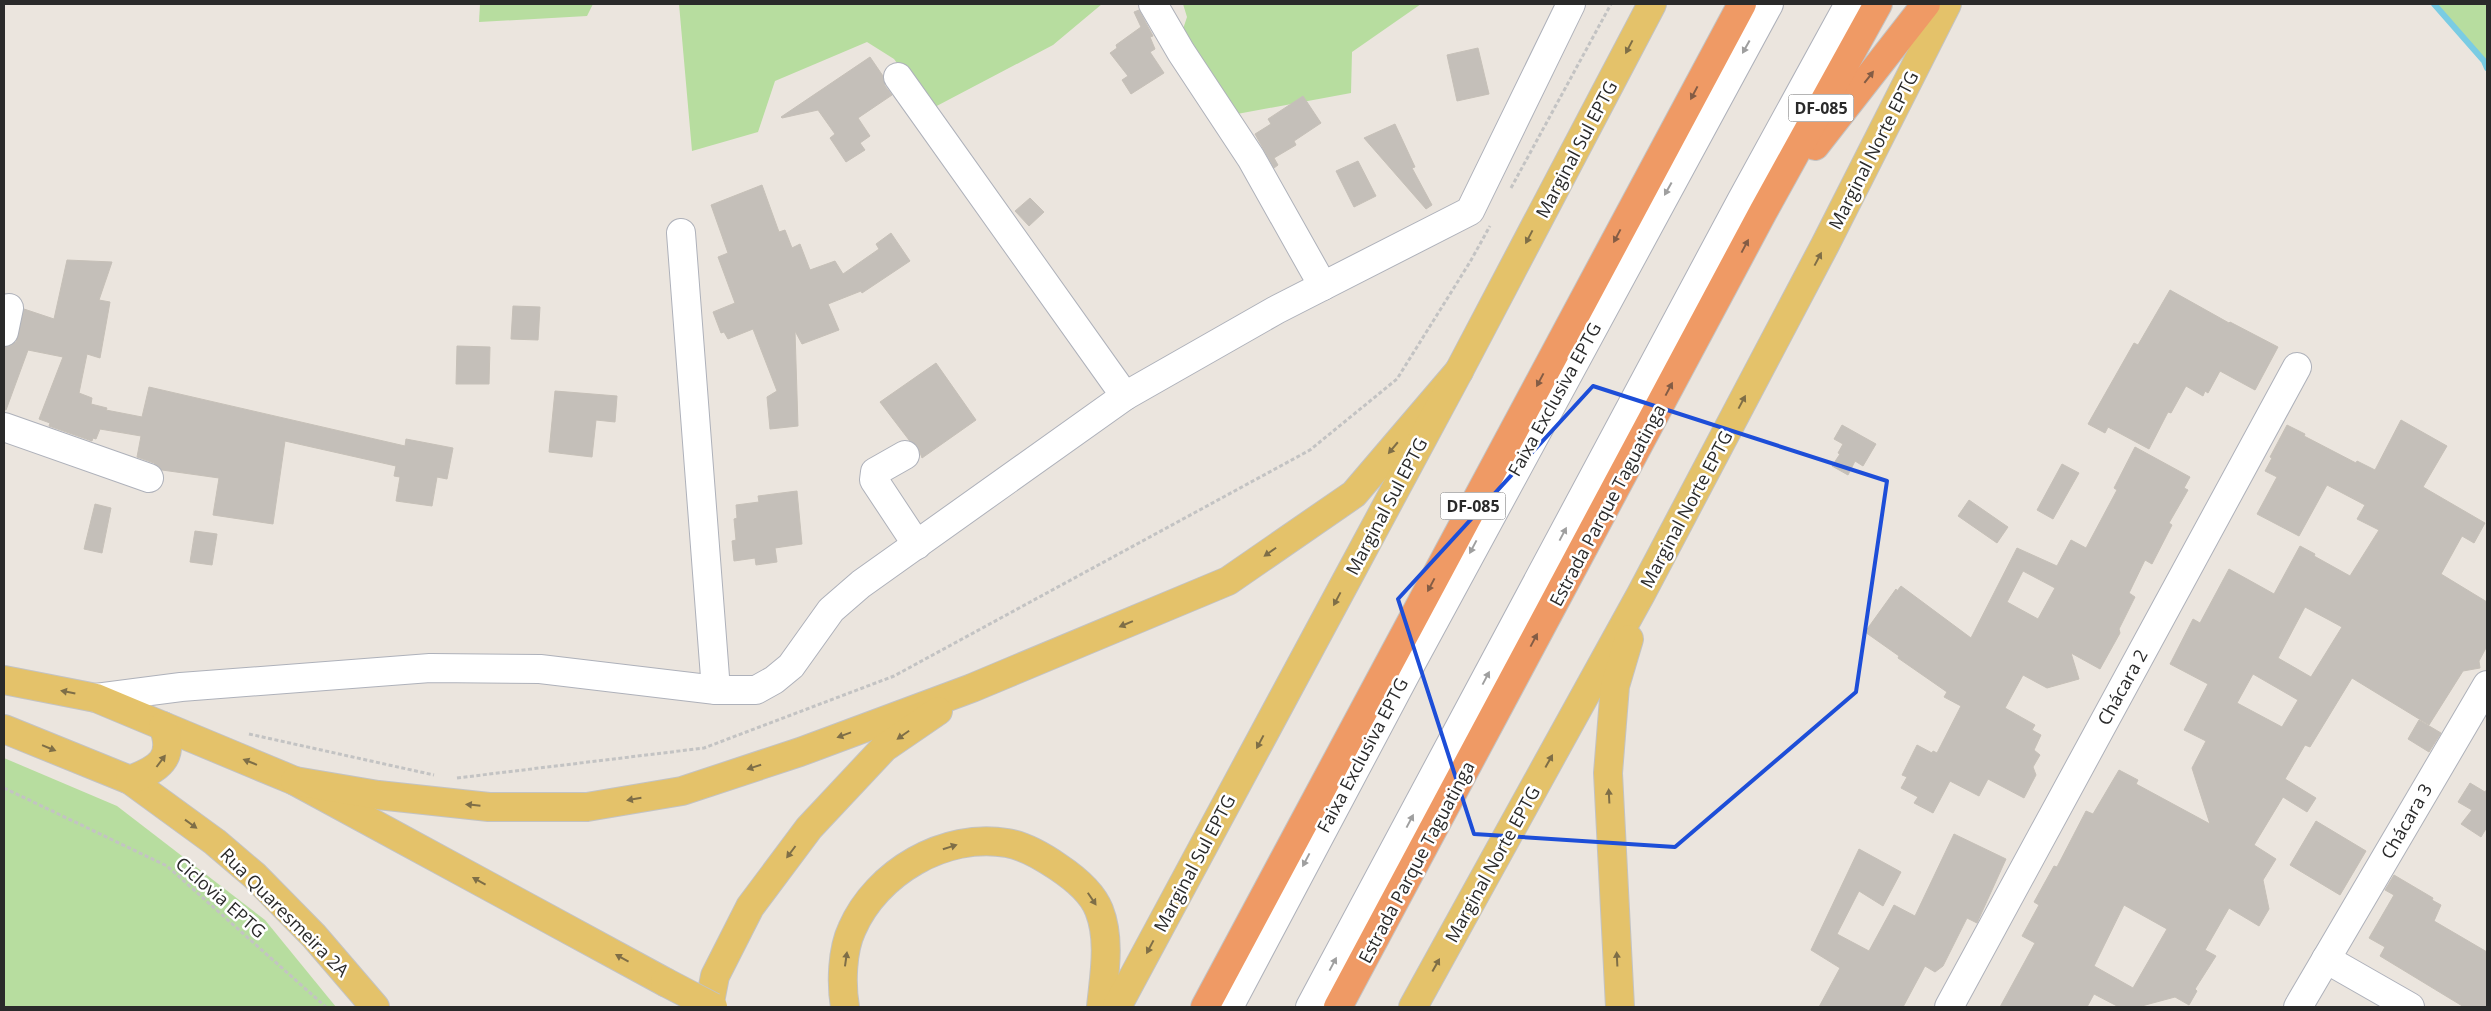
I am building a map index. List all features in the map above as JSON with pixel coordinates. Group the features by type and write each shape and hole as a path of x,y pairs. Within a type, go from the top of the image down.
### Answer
{"highway":[{"name":"DF-085","path":"1205,1007 1742,4"},
{"name":"Estrada Parque Taguatinga","path":"1338,1007 1763,212 1878,4"},
{"path":"1763,212 1926,4"}],"main road":[{"name":"Marginal Sul EPTG","path":"1117,1007 1459,371 1652,4"},
{"name":"Marginal Norte EPTG","path":"1413,1007 1641,594 1825,245 1946,4"},
{"path":"295,780 378,796 489,807 587,807 682,791 800,752 972,688 1228,582 1354,494 1459,371"},
{"path":"1620,1007 1608,773 1615,686 1641,594"},
{"path":"4,680 96,698 295,780 711,1007 714,976 750,907 809,828 884,748 972,688"},
{"path":"130,780 149,773 160,765 167,753 168,739 163,726"},
{"name":"Rua Quaresmeira 2A","path":"4,729 130,780 215,842 255,876 314,936 375,1007"},
{"path":"845,1007 844,961 851,930 864,907 891,877 924,855 966,842 1006,843 1038,854 1064,871 1088,892 1099,909 1106,935 1100,1007"}],"street":[{"path":"1152,4 1181,52 1251,158 1323,286"},
{"path":"96,698 181,687 430,668 540,669 716,690 756,690 774,680 791,666 831,610 861,584 1125,396 1276,310 1470,211 1571,4"},
{"name":"Faixa Exclusiva EPTG","path":"1229,1007 1410,666 1769,4"},
{"path":"1310,1007 1736,210 1849,4"},
{"path":"898,77 1125,396"},
{"path":"681,233 716,690"},
{"name":"Chácara 2","path":"1949,1007 2297,367"},
{"path":"4,427 149,478"},
{"path":"905,456 875,472 874,480 916,545"},
{"name":"Chácara 3","path":"2298,1007 2487,685"},
{"path":"2326,958 2410,1007"}],"path":[{"path":"1508,193 1611,4"},
{"path":"450,778 704,748 894,676 1310,450 1397,380 1470,262 1494,219"},
{"path":"242,732 441,776"},
{"name":"Ciclovia EPTG","path":"4,788 167,866 326,1007"}],"highlighted area":[{"path":"1593,386 1887,481 1856,692 1675,847 1474,834 1398,599"}],"green space":[{"path":"480,4 593,4 587,16 479,22"},
{"path":"679,4 1102,4 1053,45 931,109 894,59 867,42 775,81 758,132 692,151"},
{"path":"1183,4 1421,4 1352,52 1351,93 1237,114 1179,41 1187,17"},
{"path":"2433,4 2487,4 2487,68"},
{"path":"4,758 117,806 265,920 336,1007 4,1007"}],"building":[{"path":"1139,10 1153,36 1150,37 1155,49 1150,52 1164,73 1131,94 1122,80 1128,76 1110,53 1117,48 1116,45 1141,27 1134,12"},
{"path":"1478,48 1489,94 1457,101 1447,55"},
{"path":"870,57 883,76 885,86 892,95 858,118 870,136 860,143 865,150 846,162 830,138 835,134 818,110 781,117"},
{"path":"1303,96 1321,123 1294,141 1296,145 1274,158 1278,165 1274,168 1255,134 1271,124 1268,119"},
{"path":"1395,124 1415,167 1412,168 1432,205 1426,209 1364,138"},
{"path":"1358,161 1376,196 1354,207 1336,171"},
{"path":"762,185 779,232 785,230 792,248 800,244 810,270 835,261 843,274 879,249 876,244 891,233 910,261 862,293 861,291 828,304 839,330 802,344 795,331 798,426 770,429 767,397 777,391 753,329 728,339 724,332 721,333 713,312 735,303 718,257 728,253 711,205"},
{"path":"1030,198 1044,212 1029,226 1015,211"},
{"path":"67,260 112,262 99,300 110,302 100,358 87,354 79,393 92,398 91,404 107,408 106,410 142,417 149,387 405,446 406,439 453,448 447,479 437,477 432,506 396,501 400,477 394,476 396,466 285,441 273,524 213,515 219,478 162,470 154,463 137,457 141,436 100,429 96,439 93,438 92,441 49,426 50,423 39,419 63,357 28,350 6,410 4,409 4,347 16,342 24,309 54,319"},
{"path":"2170,290 2229,323 2278,347 2255,390 2220,371 2208,393 2205,391 2203,396 2186,386 2171,413 2168,412 2149,449 2108,427 2105,433 2088,424 2134,343 2138,345"},
{"path":"513,306 540,307 538,340 511,339"},
{"path":"457,346 490,347 489,384 456,384"},
{"path":"936,363 976,420 922,458 918,447 909,440 880,402"},
{"path":"555,391 617,396 615,422 596,420 592,457 549,452"},
{"path":"2401,420 2447,446 2423,487 2485,523 2474,543 2462,536 2441,574 2487,602 2487,646 2479,661 2480,668 2463,671 2429,725 2352,678 2310,747 2305,745 2285,779 2316,798 2307,812 2283,797 2254,845 2276,859 2263,880 2269,909 2259,926 2229,908 2205,950 2216,956 2195,989 2197,991 2189,1005 2175,997 2138,1007 2119,1007 2094,994 2087,1007 2000,1007 2035,943 2022,936 2039,905 2034,902 2054,866 2057,867 2086,811 2093,814 2119,770 2138,780 2136,784 2210,824 2192,768 2206,741 2184,730 2208,684 2170,664 2193,619 2200,623 2229,569 2274,594 2300,546 2350,576 2379,530 2357,519 2365,505 2327,485 2299,536 2257,514 2277,477 2265,471 2272,458 2270,457 2287,425 2356,463 2357,461 2375,470","holes":["2305,607 2342,627 2311,677 2278,658","2253,674 2298,700 2282,727 2237,703","2124,905 2167,929 2133,988 2094,966"]},
{"path":"1842,425 1876,444 1863,466 1855,461 1848,475 1832,466 1840,454 1838,453 1843,444 1834,439"},
{"path":"2135,447 2190,477 2184,488 2188,490 2169,523 2172,525 2152,564 2145,560 2129,593 2135,597 2119,629 2120,633 2100,669 2071,653 2079,679 2047,688 2023,675 2005,708 2035,725 2032,730 2041,735 2034,750 2040,755 2033,767 2036,775 2024,798 1988,779 1979,796 1950,781 1933,813 1914,803 1918,797 1901,788 1907,777 1902,775 1917,745 1932,753 1933,751 1937,753 1961,706 1944,697 1947,692 1865,632 1896,589 1897,591 1901,586 1971,638 2017,548 2057,566 2071,540 2086,548 2117,490 2114,488","holes":["2023,571 2055,588 2038,619 2007,602"]},
{"path":"2062,464 2079,473 2053,519 2037,510"},
{"path":"797,491 802,544 775,548 777,562 756,565 755,558 734,561 732,541 736,540 734,519 737,518 736,505 759,502 758,496"},
{"path":"1969,500 2008,527 1997,543 1958,516"},
{"path":"95,504 111,508 102,553 84,549"},
{"path":"195,531 217,534 212,565 190,562"},
{"path":"2419,720 2441,733 2429,752 2408,739"},
{"path":"2470,783 2485,792 2487,789 2487,827 2481,837 2461,824 2472,810 2458,802"},
{"path":"2316,821 2366,851 2340,895 2290,865"},
{"path":"1954,834 2006,859 1977,923 1967,918 1943,966 1935,972 1925,966 1903,1007 1819,1007 1840,968 1811,950 1859,849 1901,872 1883,906 1859,891 1837,934 1869,951 1894,905 1915,916"},
{"path":"2394,875 2433,898 2432,900 2441,905 2434,921 2487,952 2487,1007 2464,1007 2380,956 2385,947 2369,938 2394,895 2385,890"}],"waterway":[{"path":"2434,4 2484,61 2487,68"}]}
